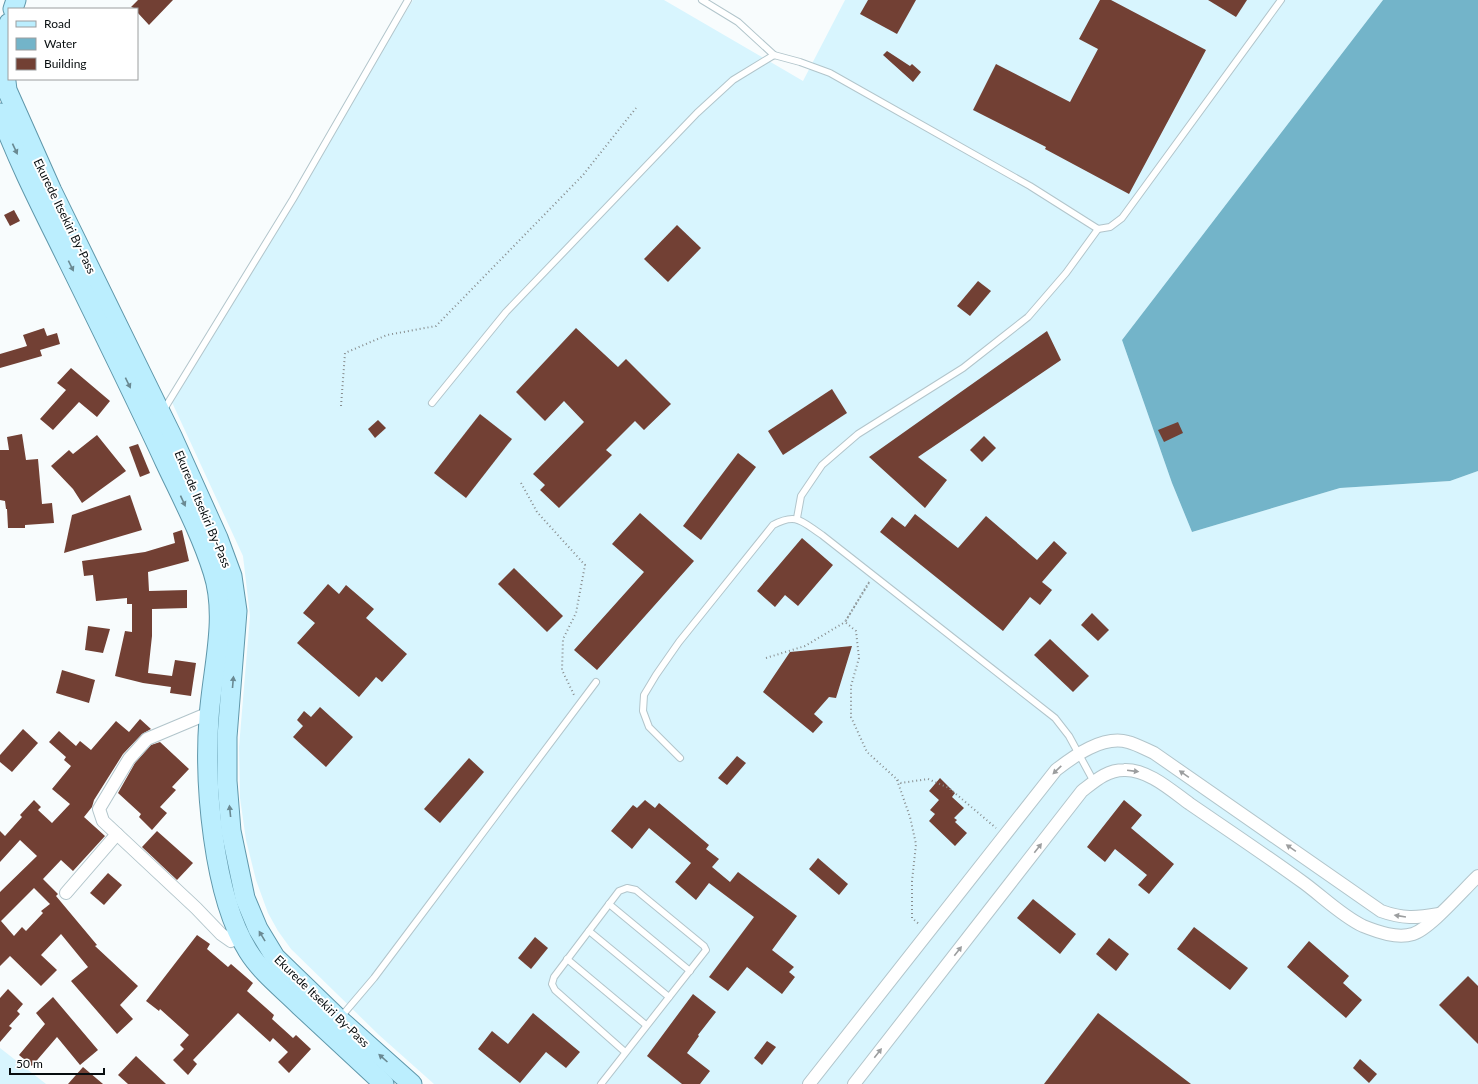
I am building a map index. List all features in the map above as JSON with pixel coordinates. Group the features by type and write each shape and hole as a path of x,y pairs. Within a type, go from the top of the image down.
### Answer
{"main road":[{"name":"Ekurede Itsekiri By-Pass","path":"7,21 4,65 7,90 32,148 161,414 218,538 232,576 236,618 227,737 227,781 232,831 245,898 258,929 275,957 339,1019 412,1084"},
{"name":"Ekurede Itsekiri By-Pass","path":"0,113 35,194 141,410 200,537 214,574 220,609 207,740 208,775 217,858 226,900 240,935 249,952 278,985 384,1084"}],"street":[{"path":"209,713 147,739 129,759 99,809 103,821 196,908 221,934 231,941 240,935"},
{"path":"809,1084 1056,770 1078,753 1103,742 1126,741 1154,753 1381,911 1398,917 1418,918 1439,914"},
{"path":"854,1084 1082,791 1104,774 1124,770 1141,772 1171,790 1305,884 1332,906 1362,925 1382,934 1402,936 1414,934 1439,914 1478,876"},
{"path":"66,893 117,834"}],"lane":[{"path":"161,414 294,199 408,0"},
{"path":"702,0 738,22 774,55 800,62 830,73 1030,186 1098,229 1110,227 1122,218 1281,0"},
{"path":"432,403 506,312 697,113 733,80 774,55"},
{"path":"796,518 801,496 822,466 858,434 963,368 1028,317 1066,273 1098,229"},
{"path":"680,758 649,727 643,711 644,695 679,642 773,524 786,518 796,518 822,535 1055,718 1069,736 1094,782"},
{"path":"339,1019 374,978 596,682"},
{"path":"600,1084 705,953 704,946 632,888 622,889 609,904 554,977 553,986 625,1052"},
{"path":"609,904 690,971"},
{"path":"589,931 669,997"},
{"path":"568,959 646,1026"}],"path":[{"path":"341,406 345,354 387,335 436,326 583,175 636,108"},
{"path":"521,483 537,512 585,565 576,613 563,639 562,670 579,705"},
{"path":"766,658 805,646 845,622 874,576"},
{"path":"845,622 856,631 859,658 851,686 851,717 867,752 902,783 928,779 950,788 1005,835"},
{"path":"896,779 910,817 916,844 912,881 912,918 928,932"}],"shaded area":[{"path":"413,0 664,0 803,81 845,0 1383,0 1122,340 1172,483 1192,532 1340,488 1450,481 1478,471 1478,1084 434,1084 379,1035 291,949 278,931 268,913 256,880 246,840 240,798 239,747 250,616 243,556 170,398"},
{"path":"0,1048 46,1084 0,1084"}],"water":[{"path":"1383,0 1478,0 1478,471 1450,481 1340,488 1192,532 1172,483 1122,340"}],"building":[{"path":"138,0 173,0 149,25 138,13 138,8 131,7"},
{"path":"868,0 916,0 897,34 860,14"},
{"path":"1100,0 1111,0 1206,50 1129,194 1045,149 1046,147 973,110 996,64 1070,102 1098,49 1079,39"},
{"path":"1208,0 1247,0 1236,17"},
{"path":"887,51 910,66 912,64 921,72 913,82 883,55"},
{"path":"14,210 20,221 10,226 4,215"},
{"path":"677,225 701,248 668,282 644,259"},
{"path":"978,281 991,291 970,316 957,306"},
{"path":"44,328 47,336 57,333 60,344 40,350 42,356 0,368 0,354 27,346 23,335"},
{"path":"576,328 618,367 626,359 671,404 644,430 635,421 606,450 612,455 559,508 540,490 545,485 533,474 584,422 564,401 545,421 516,392"},
{"path":"1047,331 1061,360 918,457 947,480 925,508 869,457"},
{"path":"71,368 110,401 97,417 79,402 53,430 40,419 66,390 57,383"},
{"path":"832,389 847,413 783,455 768,431"},
{"path":"480,414 512,439 466,498 434,473"},
{"path":"378,420 386,428 375,438 368,429"},
{"path":"1178,422 1183,433 1164,442 1158,430"},
{"path":"22,434 26,460 38,459 42,504 52,503 54,523 25,525 25,528 8,528 5,501 0,500 0,450 9,450 7,437"},
{"path":"97,435 126,471 82,503 73,489 51,466 69,450 73,454"},
{"path":"984,436 996,448 982,462 970,450"},
{"path":"138,444 150,473 140,477 129,447"},
{"path":"738,453 756,467 701,540 683,526"},
{"path":"130,495 142,530 64,553 72,515"},
{"path":"640,513 694,561 597,670 574,650 644,572 612,544"},
{"path":"915,514 958,548 986,516 1037,560 1054,541 1067,553 1042,582 1052,590 1040,605 1030,597 1003,631 880,532 892,517 905,527"},
{"path":"182,530 189,561 148,572 149,591 187,590 187,608 152,609 152,636 148,673 172,676 175,660 196,663 191,696 170,693 171,687 143,683 115,676 125,631 132,632 132,604 127,604 127,598 96,601 93,575 84,576 82,561 145,552 175,543 173,533"},
{"path":"802,538 833,565 798,606 785,595 775,607 757,591"},
{"path":"514,568 563,616 547,632 498,584"},
{"path":"328,584 339,594 346,585 374,609 366,618 407,654 382,682 376,677 359,697 297,643 315,623 303,613"},
{"path":"1092,613 1109,630 1098,641 1081,625"},
{"path":"88,626 110,629 103,653 85,650"},
{"path":"1050,639 1089,676 1073,692 1034,655"},
{"path":"852,646 836,698 829,697 814,714 823,722 813,733 763,692 790,652"},
{"path":"62,670 95,680 89,703 56,693"},
{"path":"320,707 353,737 326,767 293,737 303,726 297,720 304,711 311,717"},
{"path":"140,719 151,729 142,734 123,754 94,800 92,807 84,817 105,836 73,871 61,860 43,879 58,894 56,896 97,945 95,946 138,986 120,1005 133,1019 117,1034 71,981 88,967 61,934 41,955 57,970 41,986 10,956 0,966 0,892 37,856 20,840 0,862 0,831 5,836 22,817 20,815 34,800 41,807 38,810 52,823 70,804 52,789 71,766 64,760 66,757 49,742 59,731 76,746 80,741 91,750 116,721 129,732","holes":["34,888 50,904 41,911 43,913 26,931 22,927 14,936 1,921"]},
{"path":"23,729 38,743 12,772 0,762 0,755"},
{"path":"160,742 189,769 172,787 176,790 160,807 167,813 152,830 139,817 141,814 118,793 135,763 151,745"},
{"path":"737,756 746,763 727,785 718,778"},
{"path":"469,758 484,772 440,823 424,809"},
{"path":"940,778 955,793 952,797 964,808 954,818 957,820 955,822 967,833 955,846 929,821 935,814 930,810 939,800 929,791"},
{"path":"645,800 655,808 659,803 709,845 706,849 719,859 712,867 730,882 738,872 797,916 772,950 794,967 789,972 795,977 782,994 747,967 728,991 709,977 754,917 709,883 696,900 675,882 691,863 649,828 632,849 611,831 633,805 637,808"},
{"path":"1124,800 1142,815 1131,828 1174,864 1149,894 1138,885 1147,875 1115,849 1105,862 1087,847"},
{"path":"157,831 193,863 177,880 142,847"},
{"path":"818,858 848,884 839,895 809,869"},
{"path":"108,873 122,885 104,905 90,893"},
{"path":"1033,899 1076,934 1060,954 1017,918"},
{"path":"1194,927 1248,968 1230,990 1177,949"},
{"path":"197,935 210,944 207,949 228,967 231,964 253,983 247,991 274,1015 272,1019 293,1038 296,1035 311,1049 289,1073 278,1062 288,1052 273,1038 270,1042 238,1013 193,1060 197,1064 188,1075 173,1060 184,1049 180,1045 189,1035 160,1009 159,1011 146,1001"},
{"path":"535,937 548,948 531,969 518,958"},
{"path":"1109,938 1129,954 1116,971 1096,954"},
{"path":"1309,941 1349,976 1343,983 1362,1000 1346,1018 1287,967"},
{"path":"1468,976 1478,986 1478,1044 1439,1005"},
{"path":"8,989 23,1004 17,1011 20,1014 9,1026 12,1028 0,1042 0,998"},
{"path":"693,994 716,1012 698,1035 699,1036 687,1053 710,1071 700,1084 682,1084 647,1056"},
{"path":"53,997 98,1050 80,1065 57,1037 32,1066 19,1055 45,1024 36,1013"},
{"path":"533,1013 580,1052 566,1068 546,1052 520,1083 478,1049 492,1031 508,1044"},
{"path":"1098,1013 1191,1084 1044,1084"},
{"path":"767,1041 776,1047 762,1065 754,1058"},
{"path":"136,1056 166,1084 128,1084 118,1075"},
{"path":"1360,1059 1377,1074 1369,1083 1353,1068"},
{"path":"83,1067 103,1084 68,1084"}]}
